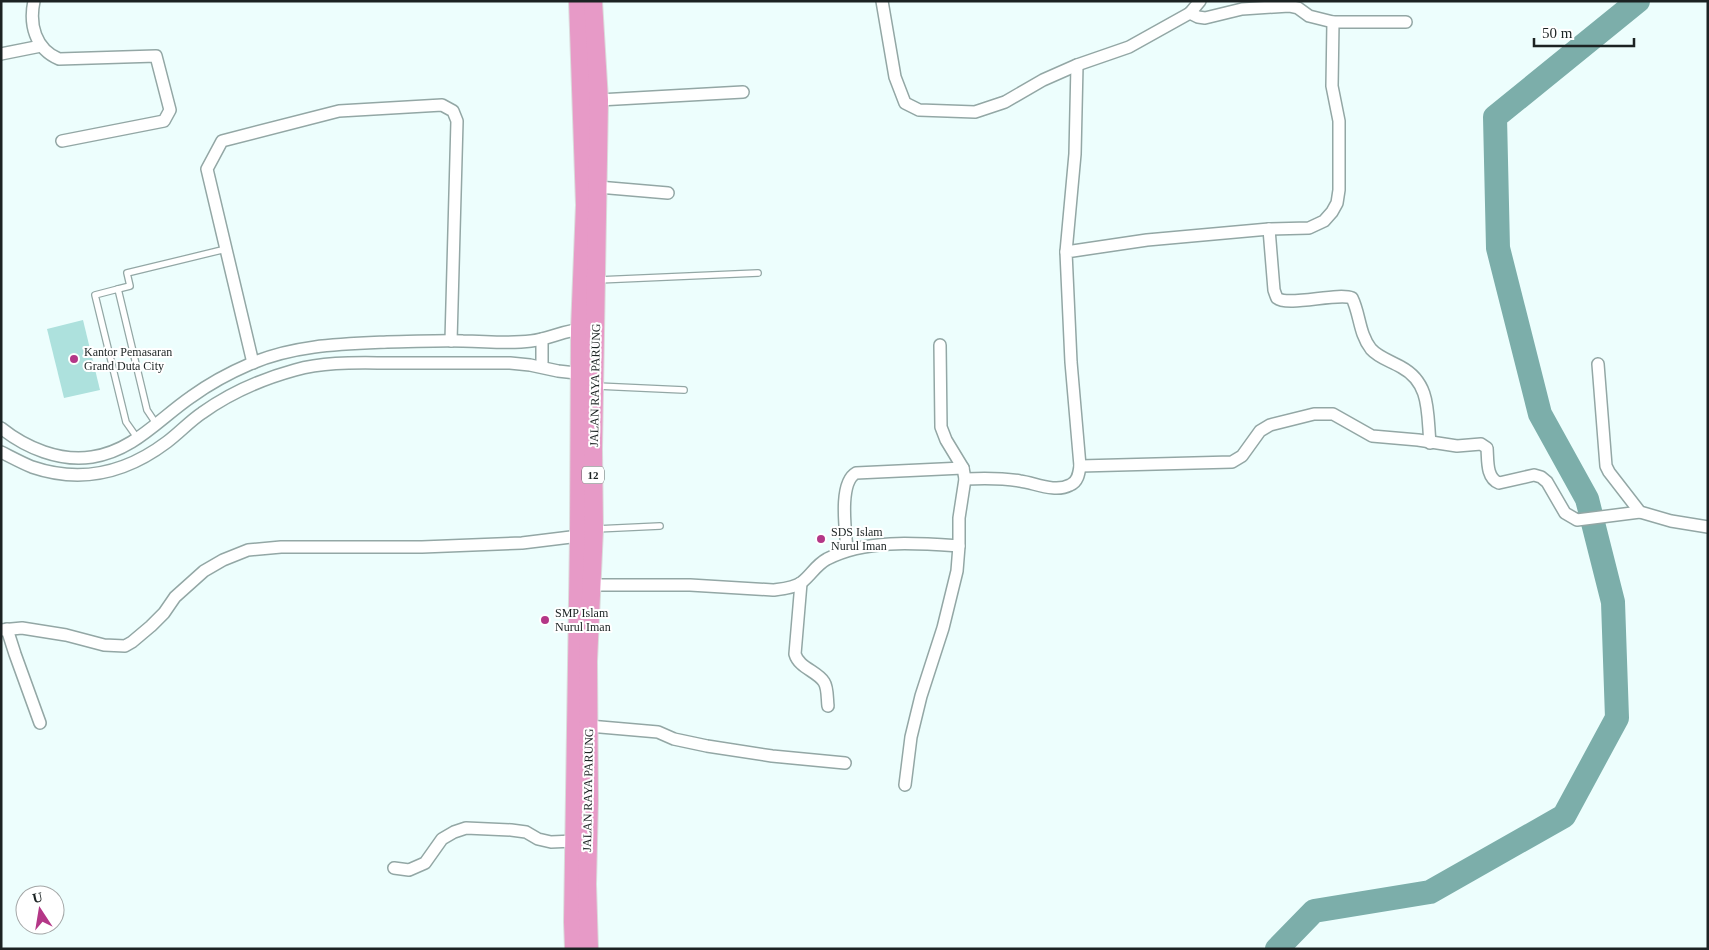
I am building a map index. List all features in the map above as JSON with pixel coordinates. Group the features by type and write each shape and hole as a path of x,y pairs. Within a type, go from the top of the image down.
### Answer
{"highway":[{"name":"JALAN RAYA PARUNG","path":"578,1 590,378 582,765 589,949"},
{"name":"JALAN RAYA PARUNG","path":"588,330 597,280 599,100 593,1"},
{"name":"JALAN RAYA PARUNG","path":"574,949 574,842 582,765 589,726 588,661 591,585 587,533"}],"street":[{"path":"34,1 32,24 34,32 46,52 58,59 156,56 170,110 164,121 62,141"},
{"path":"882,1 895,77 905,103 919,110 975,112 1005,102 1043,80 1076,65 1129,47 1190,13 1200,1"},
{"path":"1190,13 1205,18 1242,9 1289,6 1298,8 1308,16 1332,22 1406,22"},
{"path":"1066,252 1147,240 1269,229 1309,228 1324,221 1337,203 1339,190 1338,121 1332,86 1332,22"},
{"path":"1,54 41,46"},
{"path":"847,550 844,507 847,487 852,475 856,473 964,473 985,478 1020,481 1052,488 1064,487 1075,482 1078,478 1080,466 1071,362 1066,252 1075,163 1076,65"},
{"path":"599,100 744,92"},
{"path":"252,363 207,168 222,141 339,111 442,105 453,111 457,121 451,341"},
{"path":"598,187 668,193"},
{"path":"1269,229 1276,296 1282,300 1317,300 1340,296 1352,298 1361,329 1371,348 1378,355 1412,374 1420,383 1425,396 1430,443"},
{"path":"1,428 12,437 37,450 68,458 92,457 112,452 138,439 190,398 223,377 252,363 292,350 341,344 530,341 566,331 588,330"},
{"path":"542,338 542,366"},
{"path":"510,363 511,342"},
{"path":"905,785 911,737 957,571 964,473 941,427 940,345"},
{"path":"292,350 296,369"},
{"path":"1,452 32,467 70,475 94,475 120,469 151,454 168,442 201,413 232,394 260,381 296,369 340,363 510,363 542,366 590,378"},
{"path":"1598,364 1606,466 1634,513"},
{"path":"1080,466 1232,462 1242,456 1260,431 1270,425 1314,414 1333,414 1372,436 1457,446 1481,444 1487,448 1490,476 1494,481 1499,483 1534,475 1542,477 1547,482 1565,513 1577,520 1634,513 1671,522 1708,527"},
{"path":"138,439 151,454"},
{"path":"40,723 4,629 22,628 66,635 104,645 125,646 151,626 164,613 175,597 204,571 223,560 248,550 522,543 587,533"},
{"path":"591,585 690,585 772,590 801,583 819,564 847,550 894,544 958,546"},
{"path":"801,583 795,654 798,661 824,682 828,706"},
{"path":"589,726 658,732 674,739 707,746 772,756 845,763"},
{"path":"394,868 409,870 425,863 442,839 466,828 511,830 526,832 538,839 551,842 574,842"}],"lane":[{"path":"138,439 126,422 95,295 130,286 127,273 226,249"},
{"path":"597,280 758,273"},
{"path":"118,289 147,410 157,425"},
{"path":"590,378 684,390"},
{"path":"587,533 660,526"}],"building":[{"name":"Kantor Pemasaran Grand Duta City","path":"83,320 100,390 64,398 47,329"}],"waterway":[{"path":"1277,949 1314,911 1430,892 1564,816 1617,718 1613,602 1587,499 1540,414 1498,248 1495,117 1638,1"}],"place":[{"name":"Kantor Pemasaran Grand Duta City","path":"74,359"},
{"name":"SDS Islam Nurul Iman","path":"821,539"},
{"name":"SMP Islam Nurul Iman","path":"545,620"}]}
